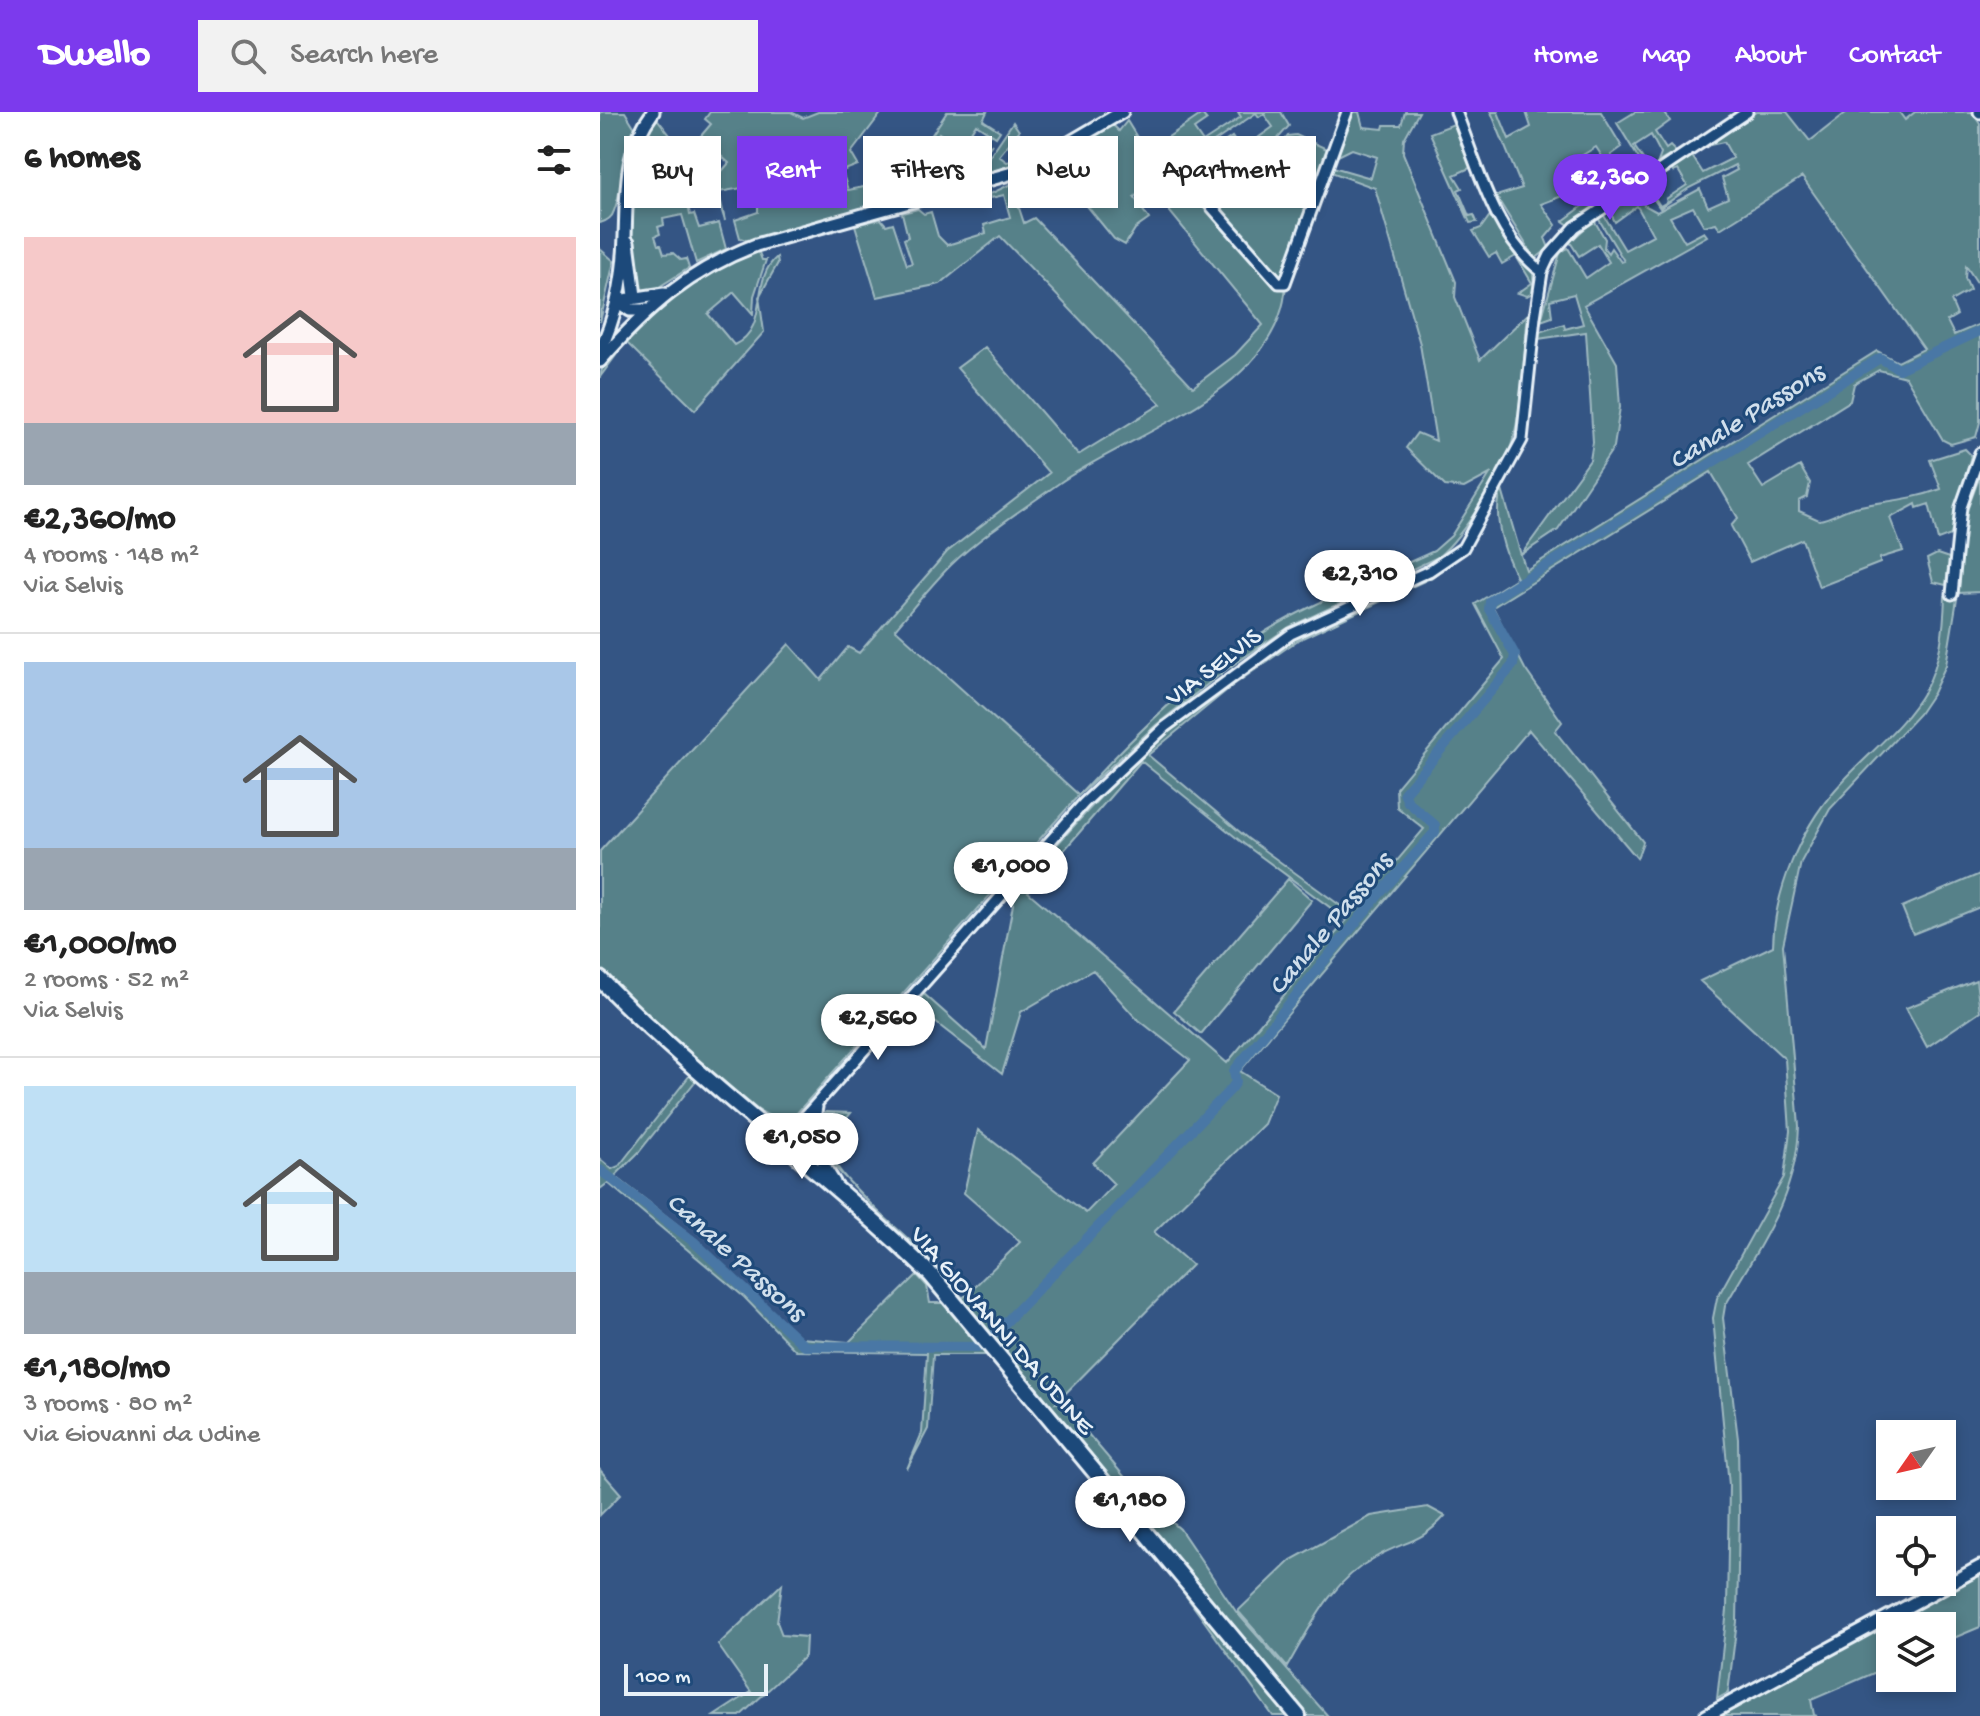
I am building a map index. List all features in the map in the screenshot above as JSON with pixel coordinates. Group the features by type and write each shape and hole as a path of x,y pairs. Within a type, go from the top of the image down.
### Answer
{"main road":[{"name":"VIA GIOVANNI DA UDINE","path":"600,979 647,1025 839,1188 931,1275 1298,1716"}],"street":[{"path":"600,350 617,301 625,234 628,160 635,140 653,112"},
{"path":"600,361 665,294 724,257 756,245 1023,170 1122,112"},
{"path":"1316,198 1347,112"},
{"path":"1456,112 1495,208 1516,242 1542,272"},
{"name":"VIA SELVIS","path":"790,1145 801,1121 818,1106 1084,803 1165,727 1291,634 1429,571 1463,548 1522,440 1542,272 1550,255 1575,227 1747,112"},
{"path":"1213,208 1279,283 1285,283 1312,208"},
{"path":"625,234 635,274 635,296"},
{"path":"617,301 665,294"},
{"path":"617,301 630,310 648,310"},
{"path":"1952,594 1961,507 1980,453"},
{"name":"VIA SELVIS","path":"812,1133 818,1106"},
{"path":"760,1121 780,1125 801,1121"},
{"path":"790,1145 812,1133 819,1158 839,1188"},
{"path":"1706,1716 1980,1567"}],"green space":[{"path":"600,112 625,112 635,128 631,136 624,136 624,167 613,213 600,223"},
{"path":"710,112 791,112 803,118 818,112 882,112 851,153 858,165 847,169 847,136 737,136 737,189 721,192 721,172 729,163 721,156 721,136 701,136 711,124 705,119"},
{"path":"947,112 987,112 983,120 1000,131 996,137 976,124 969,136 943,136 939,133 931,136"},
{"path":"1238,112 1281,112 1289,126 1280,136 1260,136 1273,127 1264,114 1259,117 1256,113 1223,136 1212,136 1241,117"},
{"path":"1352,112 1359,112 1363,127 1383,129 1384,125 1401,125 1405,112 1419,112 1404,139 1403,153 1456,282 1455,297 1480,360 1528,314 1515,430 1507,456 1491,488 1459,535 1438,557 1289,627 1227,669 1156,725 1078,796 796,1114 795,1120 775,1119 758,1110 664,1031 600,969 600,851 789,644 821,680 848,647 859,653 947,552 1049,473 957,368 985,347 1078,455 1161,404 1000,236 940,284 877,297 855,225 881,219 886,225 893,223 907,265 912,263 904,239 908,237 902,213 918,209 924,214 931,212 938,236 947,245 986,233 984,225 1010,217 1004,195 992,198 992,193 1008,185 1008,208 1019,208 1024,223 1034,218 1193,387 1235,355 1263,325 1167,208 1206,208 1276,285 1286,284 1278,321 1258,353 1231,381 1198,405 1058,484 989,533 951,565 895,629 1079,795 1176,698 1259,635 1307,609 1434,551 1451,536 1490,474 1464,488 1445,486 1406,448 1417,433 1436,441 1420,344 1375,188 1331,172 1333,167 1371,178 1377,157 1352,149 1338,156"},
{"path":"1491,112 1498,112 1509,139 1531,127 1526,112 1601,112 1622,147 1611,155 1625,178 1637,171 1639,175 1622,187 1596,147 1576,159 1599,194 1606,190 1611,194 1569,225 1563,221 1587,203 1578,190 1541,204 1556,225 1545,238 1549,248 1535,259 1496,196 1522,188"},
{"path":"1635,112 1664,112 1670,121 1655,132 1666,149 1670,146 1676,152 1658,162 1661,154 1651,135 1634,146 1645,162 1642,164 1617,123"},
{"path":"1756,112 1787,112 1810,141 1847,112 1899,112 1905,120 1915,112 1972,112 1980,124 1980,287 1966,266 1965,278 1970,290 1951,301 1957,315 1947,321 1954,335 1980,324 1980,422 1976,437 1951,444 1943,440 1906,377 1879,370 1854,384 1850,401 1748,465 1763,488 1800,466 1810,483 1807,497 1799,501 1799,511 1819,520 1855,507 1941,489 1930,460 1965,449 1971,455 1951,535 1938,540 1929,504 1917,508 1916,504 1890,518 1903,551 1880,558 1880,563 1819,587 1802,539 1750,562 1731,526 1738,518 1711,472 1493,607 1525,669 1562,722 1555,731 1643,842 1637,858 1529,730 1240,1071 1276,1094 1264,1124 1154,1232 1192,1265 1056,1403 1061,1402 1139,1494 1180,1529 1237,1613 1328,1716 1308,1716 963,1299 875,1209 926,1256 963,1298 1020,1242 964,1193 978,1130 1086,1213 1114,1184 1093,1163 1190,1060 1135,1017 1093,970 1021,1012 1002,1074 935,1022 926,1022 916,1031 920,999 924,994 986,1049 1014,899 1011,896 1076,823 1180,719 1257,659 1317,624 1449,564 1431,578 1298,640 1232,686 1148,755 1247,838 1352,914 1424,829 1397,807 1396,788 1504,659 1475,604 1517,578 1504,547 1499,523 1502,490 1521,555 1590,460 1593,442 1586,332 1538,339 1539,332 1564,324 1565,329 1583,324 1574,294 1550,300 1552,317 1541,321 1560,253 1568,248 1586,278 1609,262 1598,244 1579,256 1570,242 1594,220 1605,239 1604,248 1608,253 1611,248 1621,262 1624,261 1598,218 1603,214 1625,250 1653,235 1637,206 1615,222 1609,210 1636,192 1644,205 1657,212 1700,189 1708,207 1728,198 1722,178 1737,170 1735,165 1689,188 1660,208 1645,187 1651,182 1659,195 1655,198 1660,206 1687,185 1678,170 1673,172 1672,169 1692,156 1703,173 1733,158 1724,142 1710,145","holes":["1802,177 1924,349 1898,362 1877,351 1526,570 1521,555 1558,530 1614,447 1620,407 1617,363 1584,305 1707,236 1704,232 1685,242 1670,217 1693,207 1704,226 1716,223 1720,229","1141,761 1244,844 1347,920 1227,1063 1028,892"]},
{"path":"1202,114 1207,120 1194,129 1199,136 1170,136"},
{"path":"654,120 658,120 671,136 645,136"},
{"path":"1127,121 1136,136 1134,208 1142,208 1149,219 1135,229 1125,245 1114,239 1089,208 1118,208 1118,136 1095,136 1113,125 1119,131"},
{"path":"1013,122 1019,131 1015,136 1008,136 1008,145 999,156 1008,162 1008,166 992,172 992,153"},
{"path":"1454,124 1472,167 1454,175 1462,188 1458,190 1469,216 1474,215 1477,222 1470,223 1430,133"},
{"path":"1316,144 1327,149 1316,181"},
{"path":"847,187 848,190 863,187 863,208 866,208 748,241 740,238 735,220 758,212 758,208 847,208"},
{"path":"630,208 689,208 699,228 719,223 726,249 696,263 682,215 663,219 664,225 658,227 660,234 655,236 658,245 661,245 664,254 673,253 681,260 686,259 689,268 654,290 644,292 638,281"},
{"path":"1219,208 1307,208 1282,279"},
{"path":"1491,214 1533,274 1534,292 1527,296 1518,293 1532,283 1516,256 1502,264 1496,253 1489,257 1473,231 1481,228"},
{"path":"600,249 614,261 600,322"},
{"path":"758,250 762,260 766,260 754,296 753,314 734,292 708,314 734,345 752,327 759,300 764,332 695,410 626,342 600,377 622,343 675,293 710,270"},
{"path":"777,257 778,263 760,295 764,278"},
{"path":"1980,476 1980,592 1958,593 1946,665 1919,714 1830,809 1801,862 1783,945 1799,1126 1797,1151 1784,1198 1725,1306 1723,1318 1738,1439 1739,1514 1737,1622 1728,1693 1717,1699 1727,1610 1729,1485 1713,1318 1717,1298 1784,1177 1790,1131 1785,1059 1700,981 1773,946 1784,883 1811,824 1835,790 1895,730 1925,690 1941,644 1945,596 1958,592 1966,513"},
{"path":"1937,554 1949,558 1946,585 1933,582 1927,559"},
{"path":"1980,874 1980,907 1913,934 1902,907"},
{"path":"1288,879 1312,900 1201,1034 1174,1011"},
{"path":"1976,980 1980,1011 1927,1047 1906,1008"},
{"path":"690,1075 697,1079 639,1152 615,1176 696,1239 800,1338 849,1342 917,1275 927,1286 930,1303 944,1303 988,1355 933,1355 928,1429 907,1469 922,1433 927,1353 796,1351 744,1297 608,1183 600,1189 600,1159 612,1169 619,1166"},
{"path":"826,1112 851,1113 826,1144 849,1182 831,1163 818,1138 818,1124"},
{"path":"600,1470 621,1494 600,1515"},
{"path":"1428,1507 1445,1516 1420,1537 1376,1557 1346,1579 1324,1605 1287,1667 1238,1611 1291,1560 1371,1516"},
{"path":"1980,1575 1980,1627 1956,1637 1956,1612 1911,1612 1941,1596 1956,1596 1956,1588"},
{"path":"782,1584 777,1622 782,1635 806,1637 805,1656 740,1716 714,1716 751,1692 718,1645"},
{"path":"1178,1585 1288,1716 1273,1716"},
{"path":"1876,1631 1876,1672 1811,1700 1814,1715 1817,1716 1718,1716"}],"waterway":[{"name":"Canale Passons","path":"600,1170 694,1242 805,1346 982,1347 1232,1088 1236,1082 1234,1071 1376,898 1435,832 1435,825 1408,802 1404,793 1513,665 1515,655 1489,609 1490,601 1880,358 1899,369 1980,331"}]}
